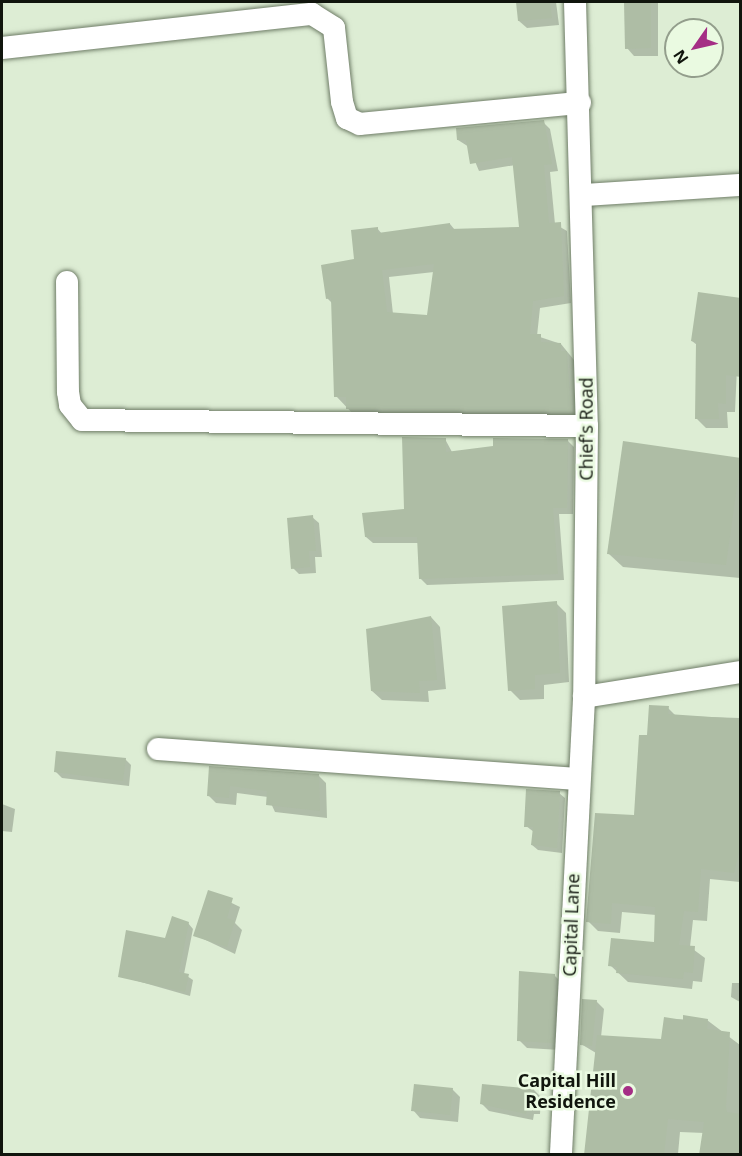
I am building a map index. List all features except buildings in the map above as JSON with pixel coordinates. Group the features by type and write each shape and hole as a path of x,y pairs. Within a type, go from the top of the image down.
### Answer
{"street":[{"name":"Chief's Road","path":"575,2 584,195 587,426 584,697"},
{"path":"2,48 312,14 334,28 342,102 347,118 360,124 580,103"},
{"path":"584,195 741,185"},
{"path":"67,282 68,392 70,405 82,420 587,426"},
{"path":"584,697 741,672"},
{"name":"Capital Lane","path":"561,1153 577,779 584,697"},
{"path":"158,749 577,779"}],"place":[{"name":"Capital Hill Residence","path":"628,1091"}]}
